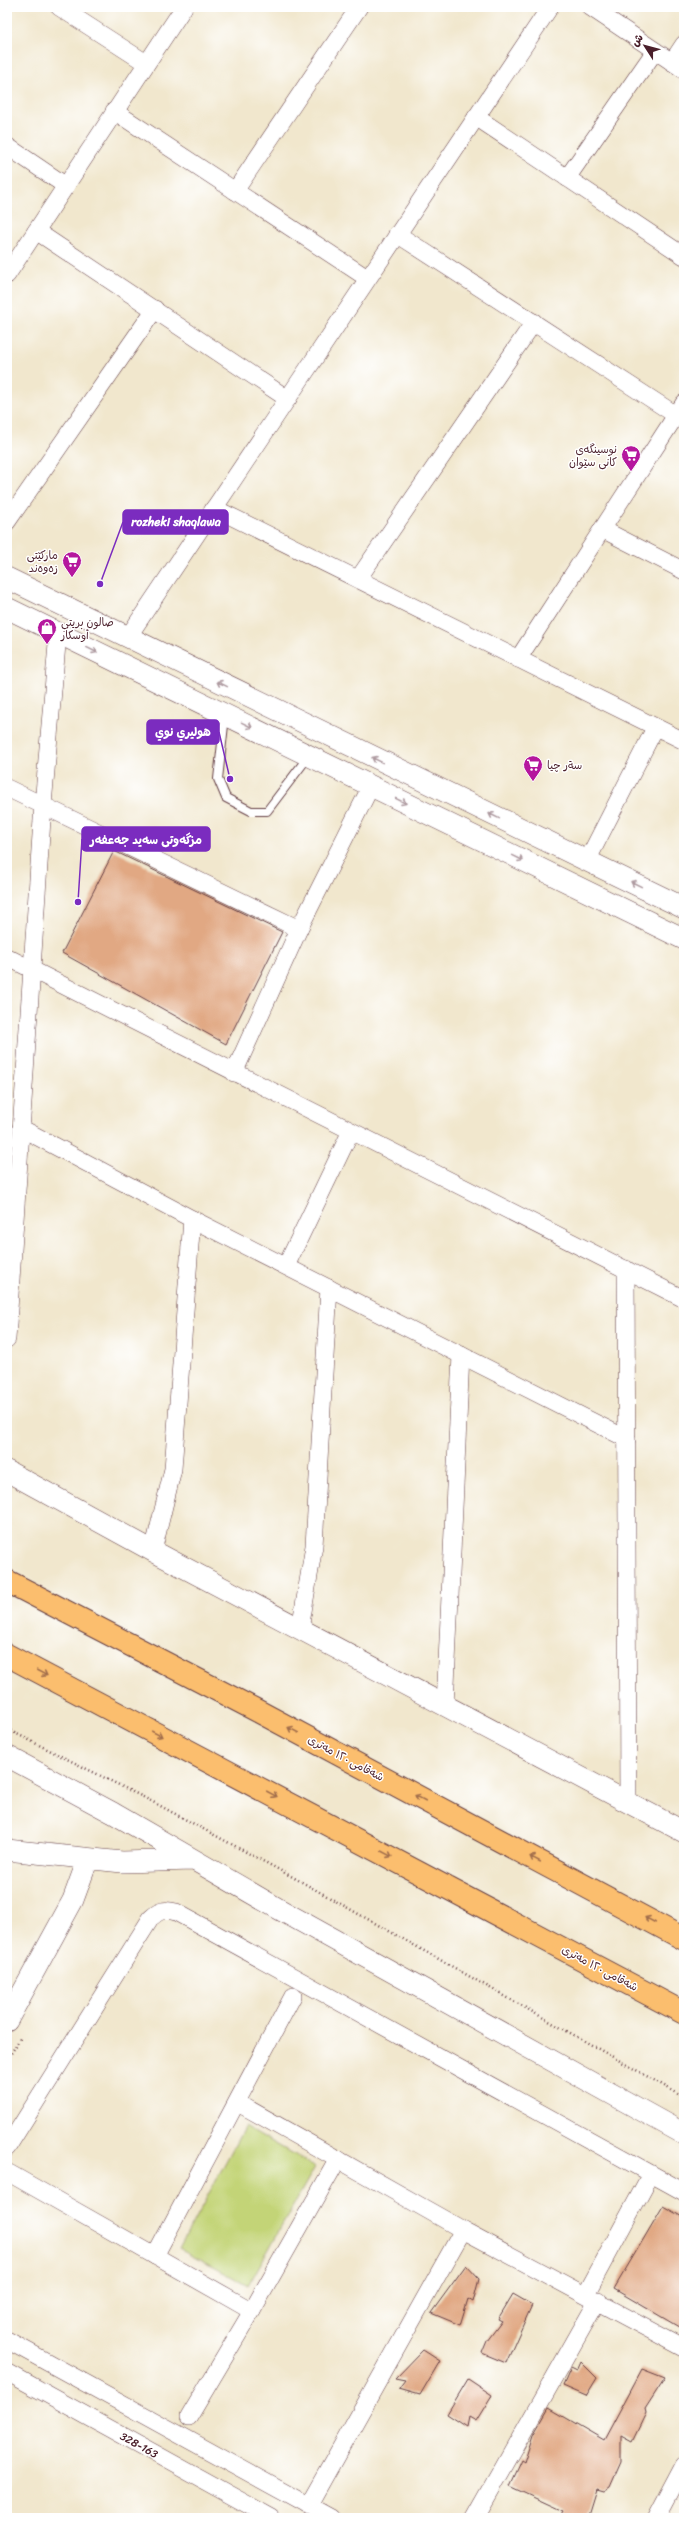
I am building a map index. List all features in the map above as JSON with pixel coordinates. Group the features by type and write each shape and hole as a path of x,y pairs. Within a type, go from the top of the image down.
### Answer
{"highway":[{"name":"شەقامی ١٢٠ مەتری","path":"7,1581 261,1713 684,1939"},
{"name":"شەقامی ١٢٠ مەتری","path":"7,1655 684,2013"}],"street":[{"path":"59,7 146,63"},
{"path":"7,275 184,7"},
{"path":"235,191 360,7"},
{"path":"128,637 288,400 367,278 550,7"},
{"path":"590,7 678,66 684,44"},
{"path":"567,178 655,50"},
{"path":"114,111 367,278"},
{"path":"476,117 684,256"},
{"path":"7,146 66,186"},
{"path":"36,231 155,309 288,400"},
{"path":"397,234 534,322 680,409 518,658"},
{"path":"7,522 155,309"},
{"path":"358,579 534,322"},
{"path":"214,508 684,741"},
{"path":"602,529 684,571"},
{"path":"7,578 684,908"},
{"path":"7,608 684,939"},
{"path":"7,1339 13,1161 21,1128 43,805 58,633"},
{"path":"587,861 656,728"},
{"path":"234,1072 299,929 371,786"},
{"path":"7,788 299,929"},
{"path":"648,922 661,896"},
{"path":"7,957 684,1299"},
{"path":"21,1128 192,1219 627,1439"},
{"path":"286,1266 351,1131"},
{"path":"154,1551 173,1469 192,1219"},
{"path":"626,1269 628,1803"},
{"path":"300,1629 314,1546 329,1288"},
{"path":"445,1706 461,1355"},
{"path":"7,1471 300,1629 684,1832"},
{"path":"7,1756 113,1813 194,1860 684,2134"},
{"path":"7,1850 122,1862 194,1860"},
{"path":"7,2020 73,1900 88,1859"},
{"path":"7,2148 151,1918 159,1911 167,1910 183,1916 684,2192"},
{"path":"155,2256 238,2103 293,1996"},
{"path":"238,2103 463,2230 592,2297 684,2348"},
{"path":"189,2417 252,2312 338,2159"},
{"path":"9,2173 252,2312"},
{"path":"475,2518 592,2297 651,2174"},
{"path":"308,2506 463,2230"},
{"path":"7,2340 331,2518"},
{"name":"328-163","path":"7,2372 272,2518"},
{"path":"656,2518 684,2465"}],"lane":[{"path":"226,715 218,779 226,798 251,811 267,811 309,756"}],"path":[{"path":"7,1729 153,1802 300,1881 684,2097"}],"green space":[{"path":"245,2126 315,2167 248,2286 179,2249"}],"building":[{"path":"114,851 282,932 226,1044 62,953"},
{"path":"663,2206 684,2218 684,2330 614,2289"},
{"path":"466,2265 479,2279 473,2302 468,2299 460,2325 431,2313"},
{"path":"513,2294 532,2305 506,2363 482,2353 487,2341 502,2321 498,2319"},
{"path":"423,2350 440,2361 420,2395 399,2389 405,2381 395,2379"},
{"path":"581,2362 597,2378 586,2396 563,2386 571,2368 577,2371"},
{"path":"642,2369 665,2378 645,2409 646,2413 632,2442 621,2436 621,2462 610,2487 604,2491 597,2489 588,2518 560,2518 564,2511 510,2486 522,2460 525,2462 534,2434 549,2408 604,2440"},
{"path":"468,2379 492,2395 476,2421 469,2417 467,2427 447,2414"}],"place":[{"name":"نوسینگەی کانی سێوان","path":"631,472"},
{"name":"مارکێتی زەوەند","path":"72,578"},
{"name":"rozheki shaqlawa","path":"100,584"},
{"name":"صالون بريتي أوسكار","path":"47,645"},
{"name":"هوليري نوي","path":"230,779"},
{"name":"سةر چيا","path":"533,782"},
{"name":"مزگەوتی سەید جەعفەر","path":"78,902"}]}
